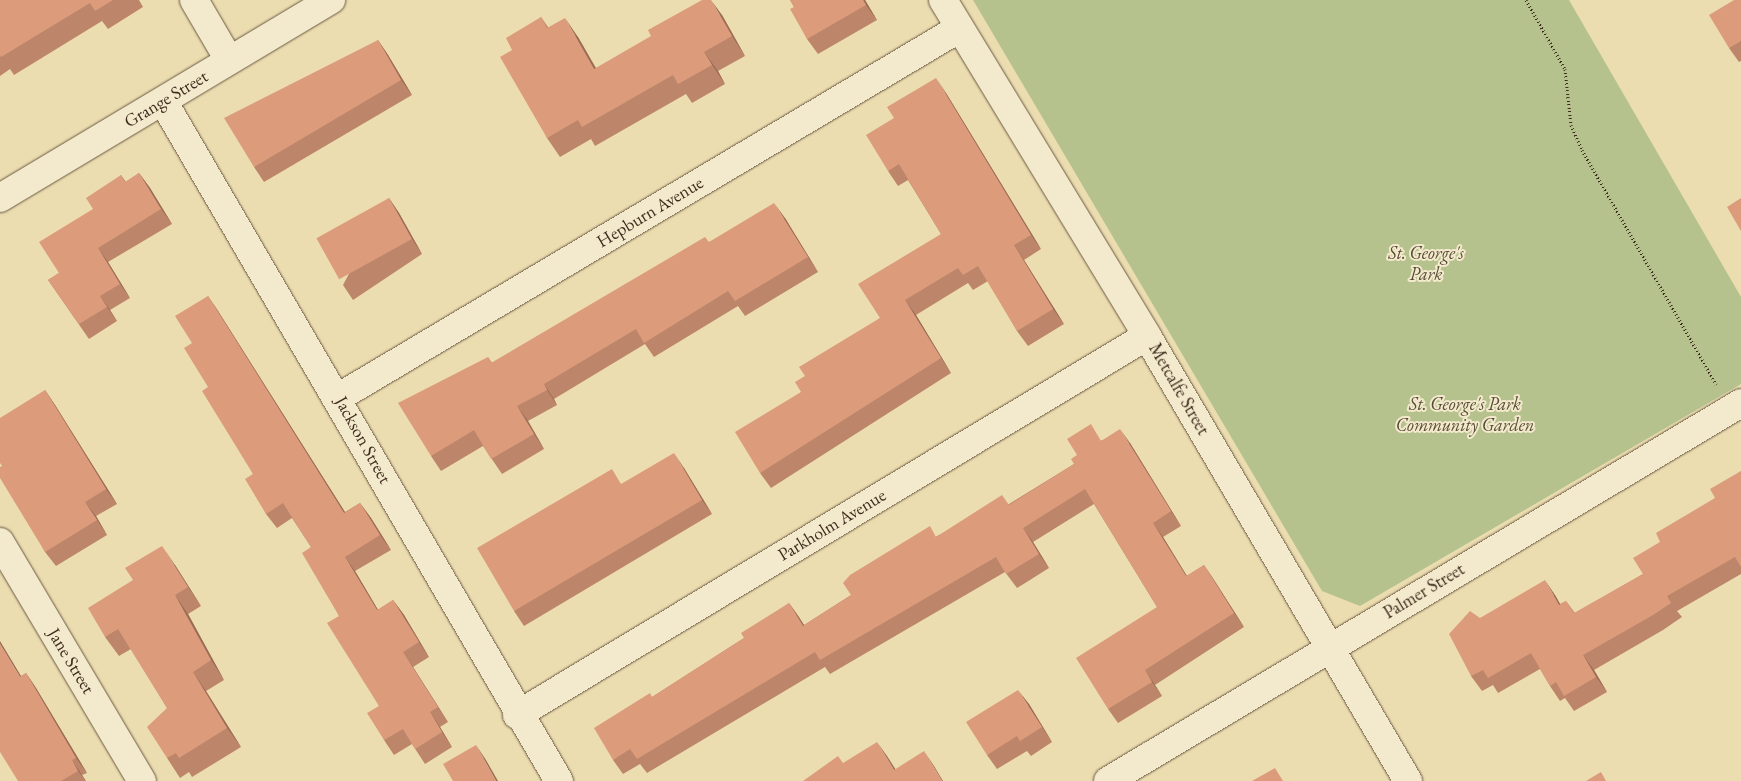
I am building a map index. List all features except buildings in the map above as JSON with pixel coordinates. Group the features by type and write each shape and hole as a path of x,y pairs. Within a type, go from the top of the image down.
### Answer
{"street":[{"path":"194,0 229,60"},
{"name":"Grange Street","path":"0,198 331,0"},
{"name":"Metcalfe Street","path":"944,0 1147,336 1408,781"},
{"name":"Hepburn Avenue","path":"339,397 960,28"},
{"name":"Jackson Street","path":"163,101 339,397 517,715 559,781"},
{"name":"Parkholm Avenue","path":"517,715 1147,336"},
{"name":"Palmer Street","path":"1108,781 1329,647 1741,403"},
{"name":"Jane Street","path":"0,542 142,781"}],"path":[{"path":"1526,0 1565,70 1571,125 1582,150 1718,389"}],"green space":[{"name":"St. George's Park","path":"973,0 1569,0 1741,297 1741,384 1360,606 1322,591"}],"park label":[{"name":"St. George's Park Community Garden","path":"1465,415"}]}
